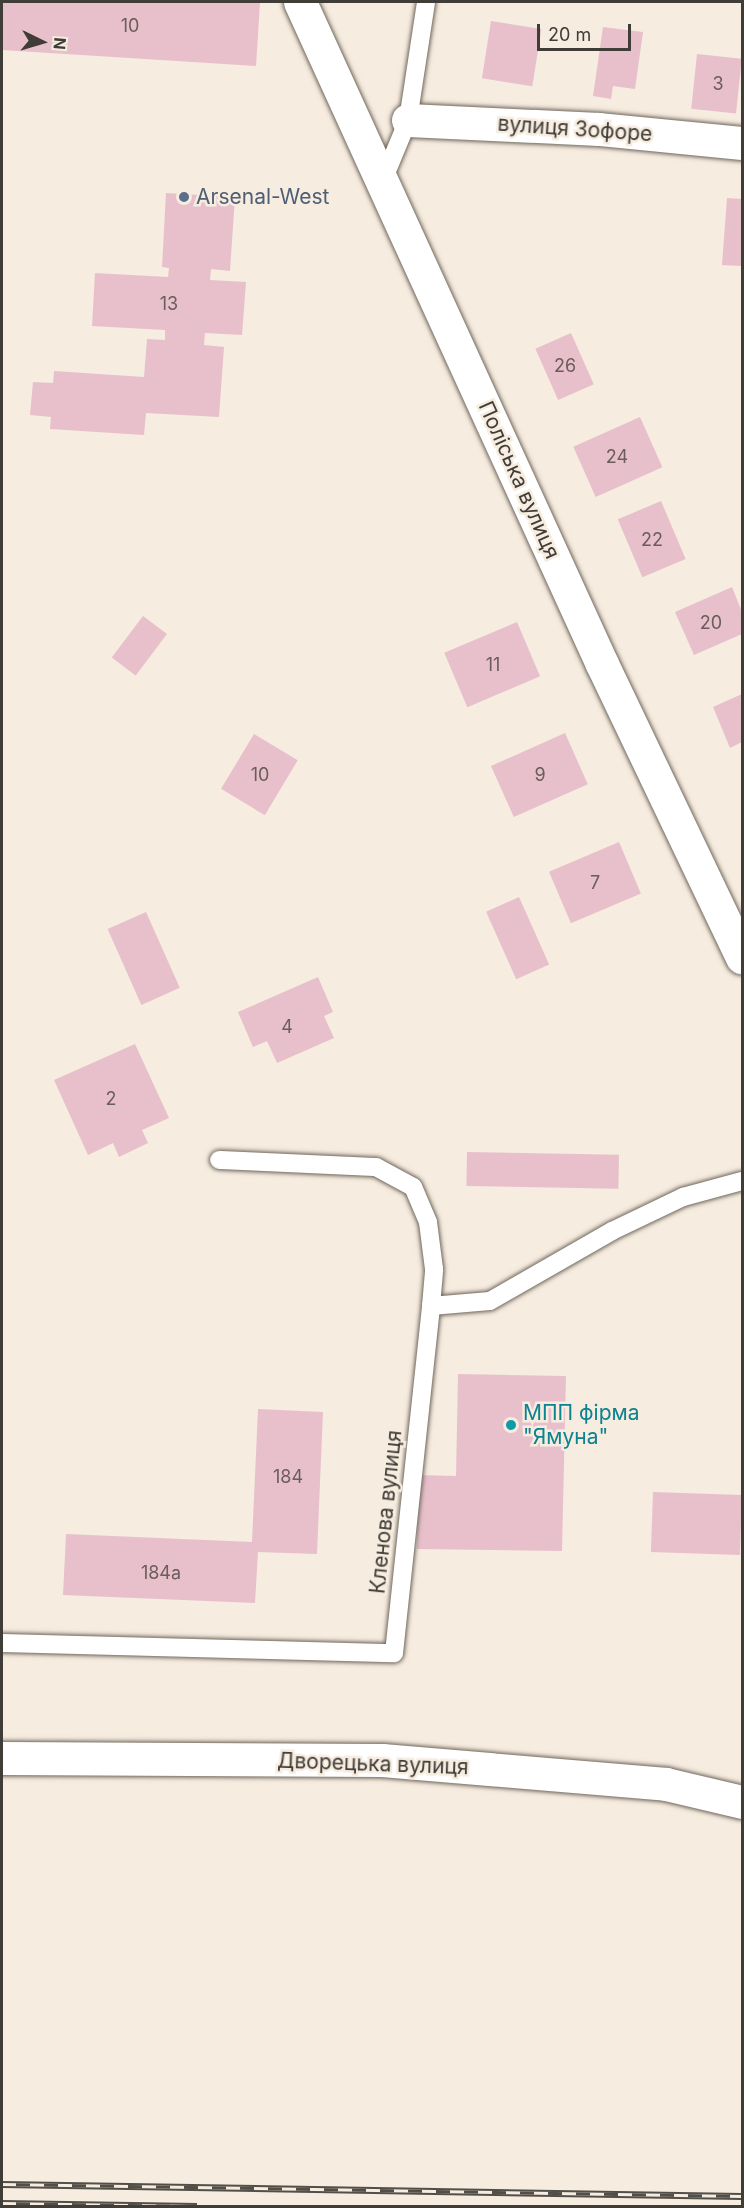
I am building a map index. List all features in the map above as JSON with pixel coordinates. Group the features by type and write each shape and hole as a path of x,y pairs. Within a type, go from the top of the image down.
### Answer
{"street":[{"name":"Поліська вулиця","path":"300,2 384,178 602,664 742,957"},
{"name":"вулиця Зофоре","path":"408,120 599,129 742,142"},
{"name":"Дворецька вулиця","path":"2,1758 382,1760 666,1784 742,1802"}],"lane":[{"path":"384,178 408,120 426,2"},
{"name":"Кленова вулиця","path":"2,1643 394,1653 434,1269 428,1222 413,1187 376,1167 219,1160"},
{"path":"431,1306 490,1301 612,1231 682,1197 742,1181"}],"building":[{"path":"2,2 260,2 256,66 2,50"},
{"path":"491,21 541,29 532,86 482,78"},
{"path":"603,27 643,32 635,89 613,86 611,99 593,96"},
{"path":"697,54 742,59 736,113 691,109"},
{"path":"166,193 235,197 230,271 211,269 210,280 246,282 242,335 205,333 204,345 224,347 219,417 146,413 144,435 50,429 51,417 30,415 33,382 53,383 54,371 144,377 147,339 165,340 165,330 92,326 95,273 168,277 169,268 162,267"},
{"path":"727,198 742,199 742,266 722,265"},
{"path":"571,333 594,384 558,400 535,349"},
{"path":"640,417 662,467 596,497 573,447"},
{"path":"661,501 686,559 642,577 618,519"},
{"path":"732,587 742,612 742,634 694,655 675,612"},
{"path":"143,616 167,634 136,676 112,658"},
{"path":"517,622 540,676 467,707 444,653"},
{"path":"742,694 742,742 730,748 713,707"},
{"path":"565,733 588,784 514,817 491,766"},
{"path":"254,734 298,760 265,815 221,789"},
{"path":"619,842 641,894 571,923 549,872"},
{"path":"519,897 549,965 516,979 486,912"},
{"path":"146,912 180,988 141,1005 108,929"},
{"path":"318,977 333,1012 324,1016 334,1038 277,1063 267,1041 253,1047 238,1012"},
{"path":"135,1044 169,1118 142,1130 148,1143 119,1157 113,1143 88,1155 54,1080"},
{"path":"467,1152 619,1155 618,1189 466,1186"},
{"name":"МПП фірма \"Ямуна\"","path":"458,1374 566,1376 562,1551 417,1549 418,1475 456,1476"},
{"path":"258,1409 323,1412 317,1554 258,1552 255,1603 63,1595 66,1534 252,1542"},
{"path":"653,1492 742,1495 740,1555 651,1552"}],"railway":[{"path":"2,2184 742,2196"},
{"path":"2,2203 197,2206"}],"place":[{"name":"Arsenal-West","path":"184,197"},
{"name":"МПП фірма \"Ямуна\"","path":"511,1425"}]}
